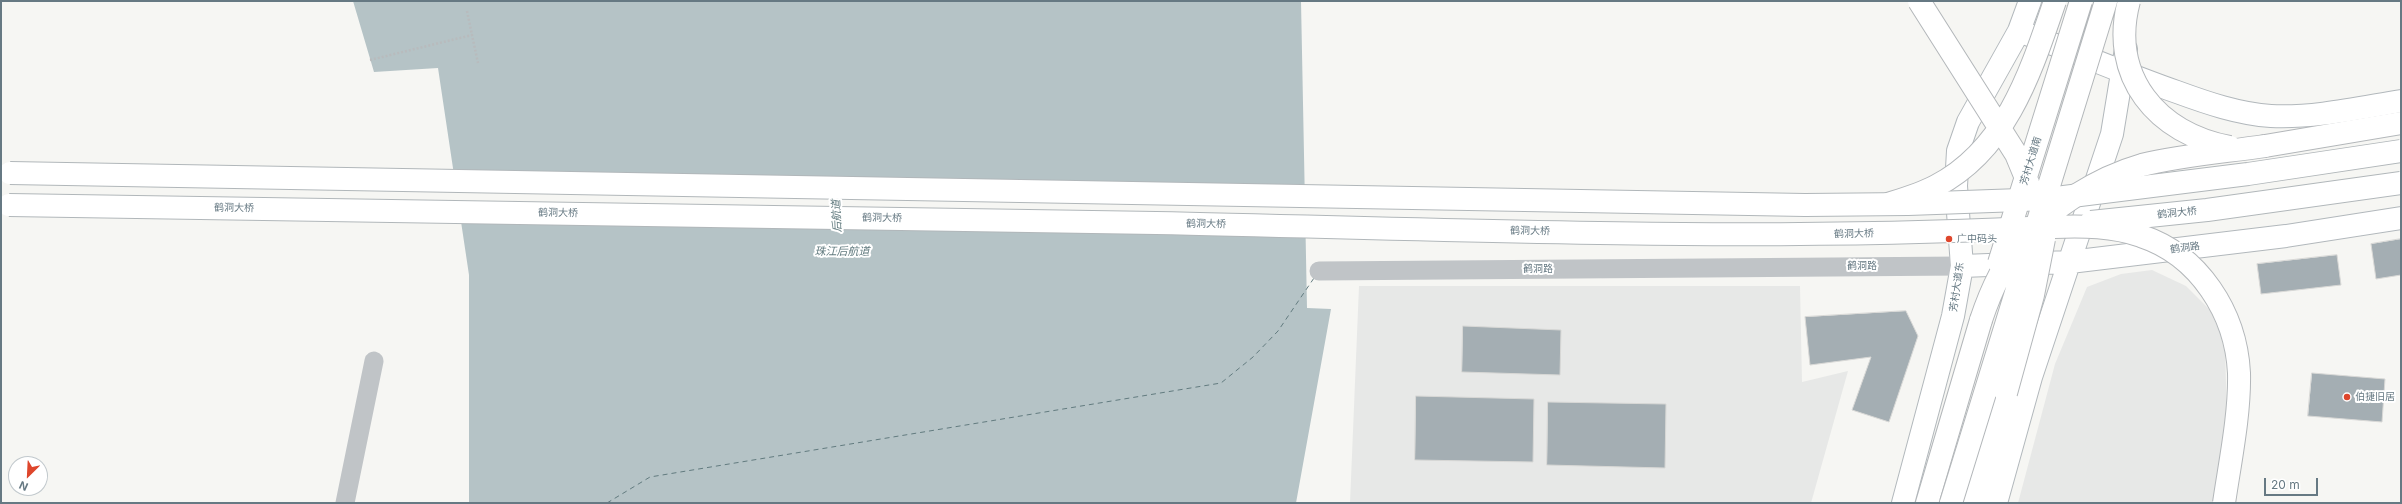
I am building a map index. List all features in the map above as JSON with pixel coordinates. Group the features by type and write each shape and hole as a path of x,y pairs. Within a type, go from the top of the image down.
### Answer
{"main road":[{"path":"1919,1 2022,165 2031,192 2033,205 2031,234 2024,263"},
{"path":"2030,1 2019,31 2123,74 2213,105 2269,116 2303,116 2401,101"},
{"path":"1888,204 1923,193 1947,180 1972,159 1992,138 2011,111 2024,88 2055,1"},
{"name":"芳村大道南","path":"1981,320 2081,1"},
{"path":"1952,503 2024,263 2106,1"},
{"path":"2129,1 2123,32 2128,63 2139,90 2156,112 2178,130 2204,141 2229,147 2265,146"},
{"path":"1996,503 2031,377 2112,134 2129,35 2139,1"},
{"name":"芳村大道东","path":"1903,503 1953,316 1962,266 1956,186 1958,151 1968,122 2019,31"},
{"path":"1927,503 1981,320 1998,280 2021,242 2043,221 2073,198 2109,178 2142,166 2401,123"},
{"path":"10,174 1805,205 2048,199 2248,174 2401,151"},
{"path":"1974,503 2033,295 2057,158"},
{"name":"鹤洞大桥","path":"8,205 858,217 1675,234 1870,234 2054,227 2207,210 2401,183"},
{"name":"鹤洞路","path":"1962,266 2070,262 2278,236 2401,218"},
{"path":"2054,227 2111,229 2154,241 2178,254 2190,265 2219,302 2235,345 2239,374 2224,503"}],"street":[{"name":"鹤洞路","path":"1319,270 1962,266"},
{"path":"345,503 374,361"}],"path":[{"path":"467,11 478,63"},
{"path":"370,60 472,35"}],"shaded area":[{"path":"2152,270 2186,286 2210,310 2225,344 2227,424 2216,503 2018,503 2055,364 2087,287 2121,274"},
{"path":"1359,286 1800,286 1802,382 1848,371 1811,503 1350,503"}],"water":[{"name":"珠江后航道","path":"353,1 1301,1 1307,308 1331,309 1296,503 469,503 469,275 438,68 374,72"}],"pier":[{"path":"452,173 1307,186 1308,234 459,218"}],"building":[{"path":"2401,239 2401,275 2376,279 2371,244"},
{"path":"2337,255 2341,285 2261,294 2257,264"},
{"path":"1906,311 1918,336 1889,422 1852,410 1871,357 1810,365 1805,317"},
{"path":"1463,326 1561,330 1560,375 1462,372"},
{"name":"伯捷旧居","path":"2312,373 2385,379 2382,422 2308,416"},
{"path":"1416,396 1534,399 1533,462 1415,460"},
{"path":"1548,402 1666,404 1665,468 1547,465"}],"ferry route":[{"path":"607,503 650,477 1221,383 1253,357 1278,331 1314,278"}],"place":[{"name":"广中码头","path":"1949,239"},
{"name":"伯捷旧居","path":"2347,397"}],"water label":[{"name":"后航道","path":"837,216"}]}
